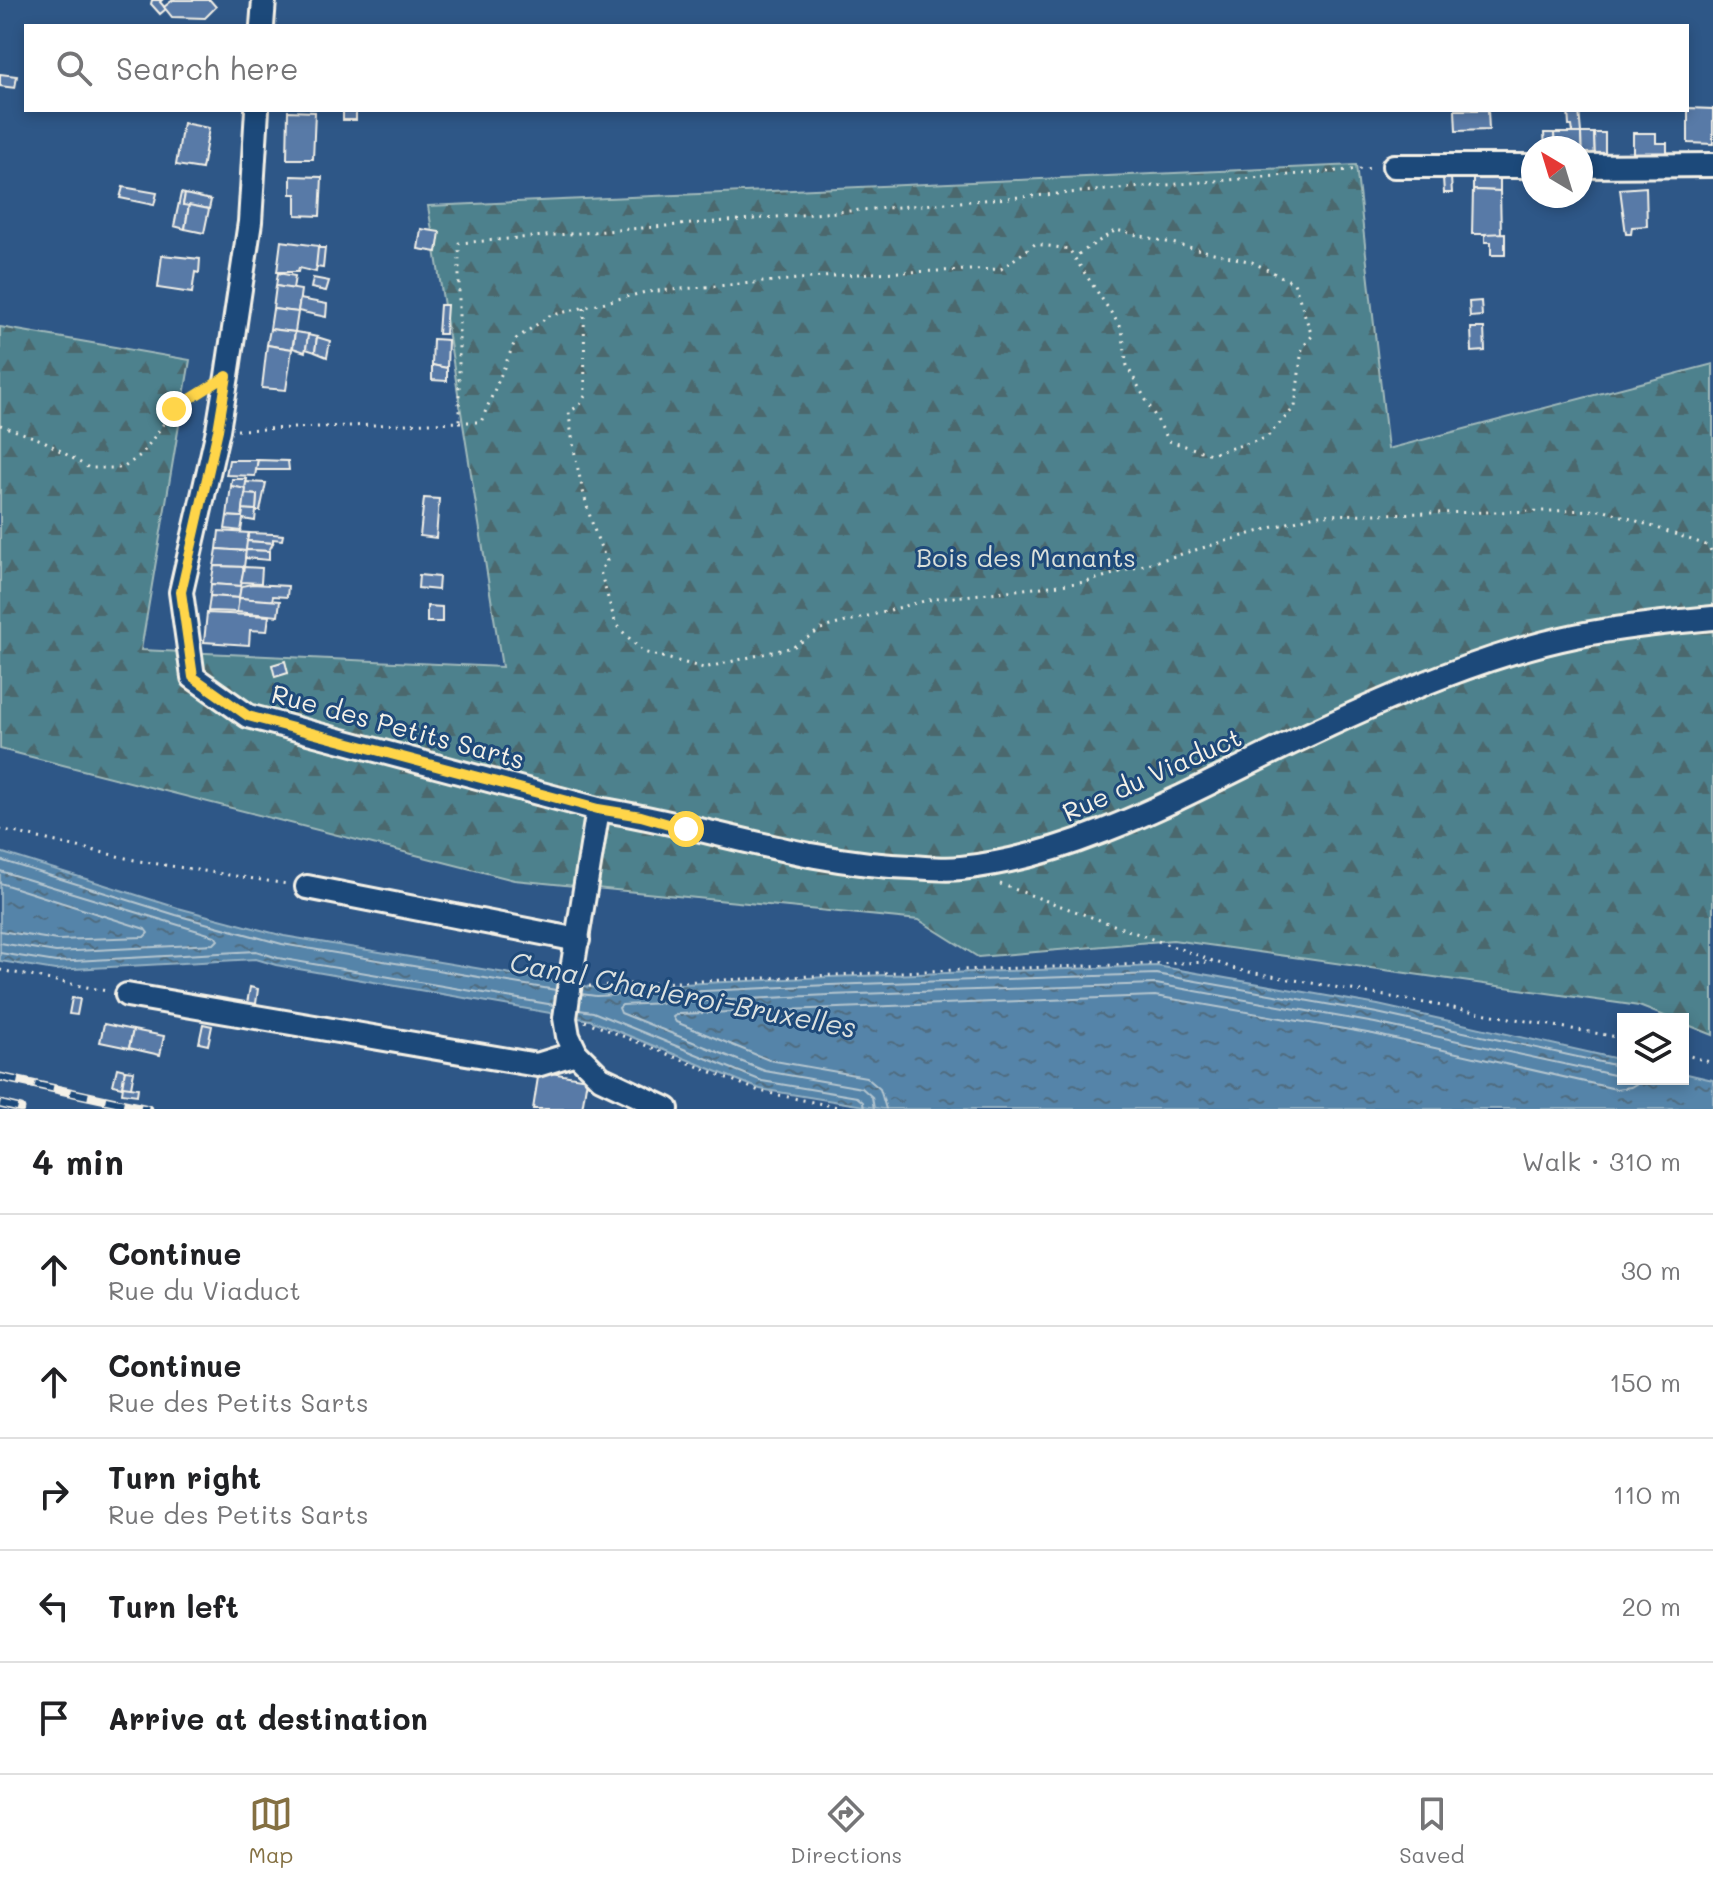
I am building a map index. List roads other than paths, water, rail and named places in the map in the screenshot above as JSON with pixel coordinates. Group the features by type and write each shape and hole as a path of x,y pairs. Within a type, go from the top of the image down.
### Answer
{"street":[{"path":"262,24 264,0"},
{"name":"Rue des Petits Sarts","path":"257,112 250,222 227,376 218,430 181,592 193,677 248,716 598,809"},
{"path":"1593,166 1713,165"},
{"path":"1394,166 1521,166"},
{"name":"Rue du Viaduct","path":"598,809 853,863 958,869 1013,860 1133,818 1318,730 1478,665 1574,636 1663,622 1713,618"},
{"path":"598,809 565,1018 568,1036 576,1053 601,1078 667,1109"},
{"path":"307,887 578,940"},
{"path":"127,995 537,1065 576,1053"}],"water":[{"name":"Canal Charleroi-Bruxelles","path":"0,852 178,908 284,936 596,988 1157,966 1378,1005 1617,1059 1617,1085 1689,1085 1689,1074 1713,1080 1713,1109 882,1109 760,1089 590,1020 256,959 55,970 0,961"}],"railway":[{"path":"0,1077 148,1109"},
{"path":"0,1104 21,1109"}],"park label":[{"name":"Bois des Manants","path":"1026,558"}]}
